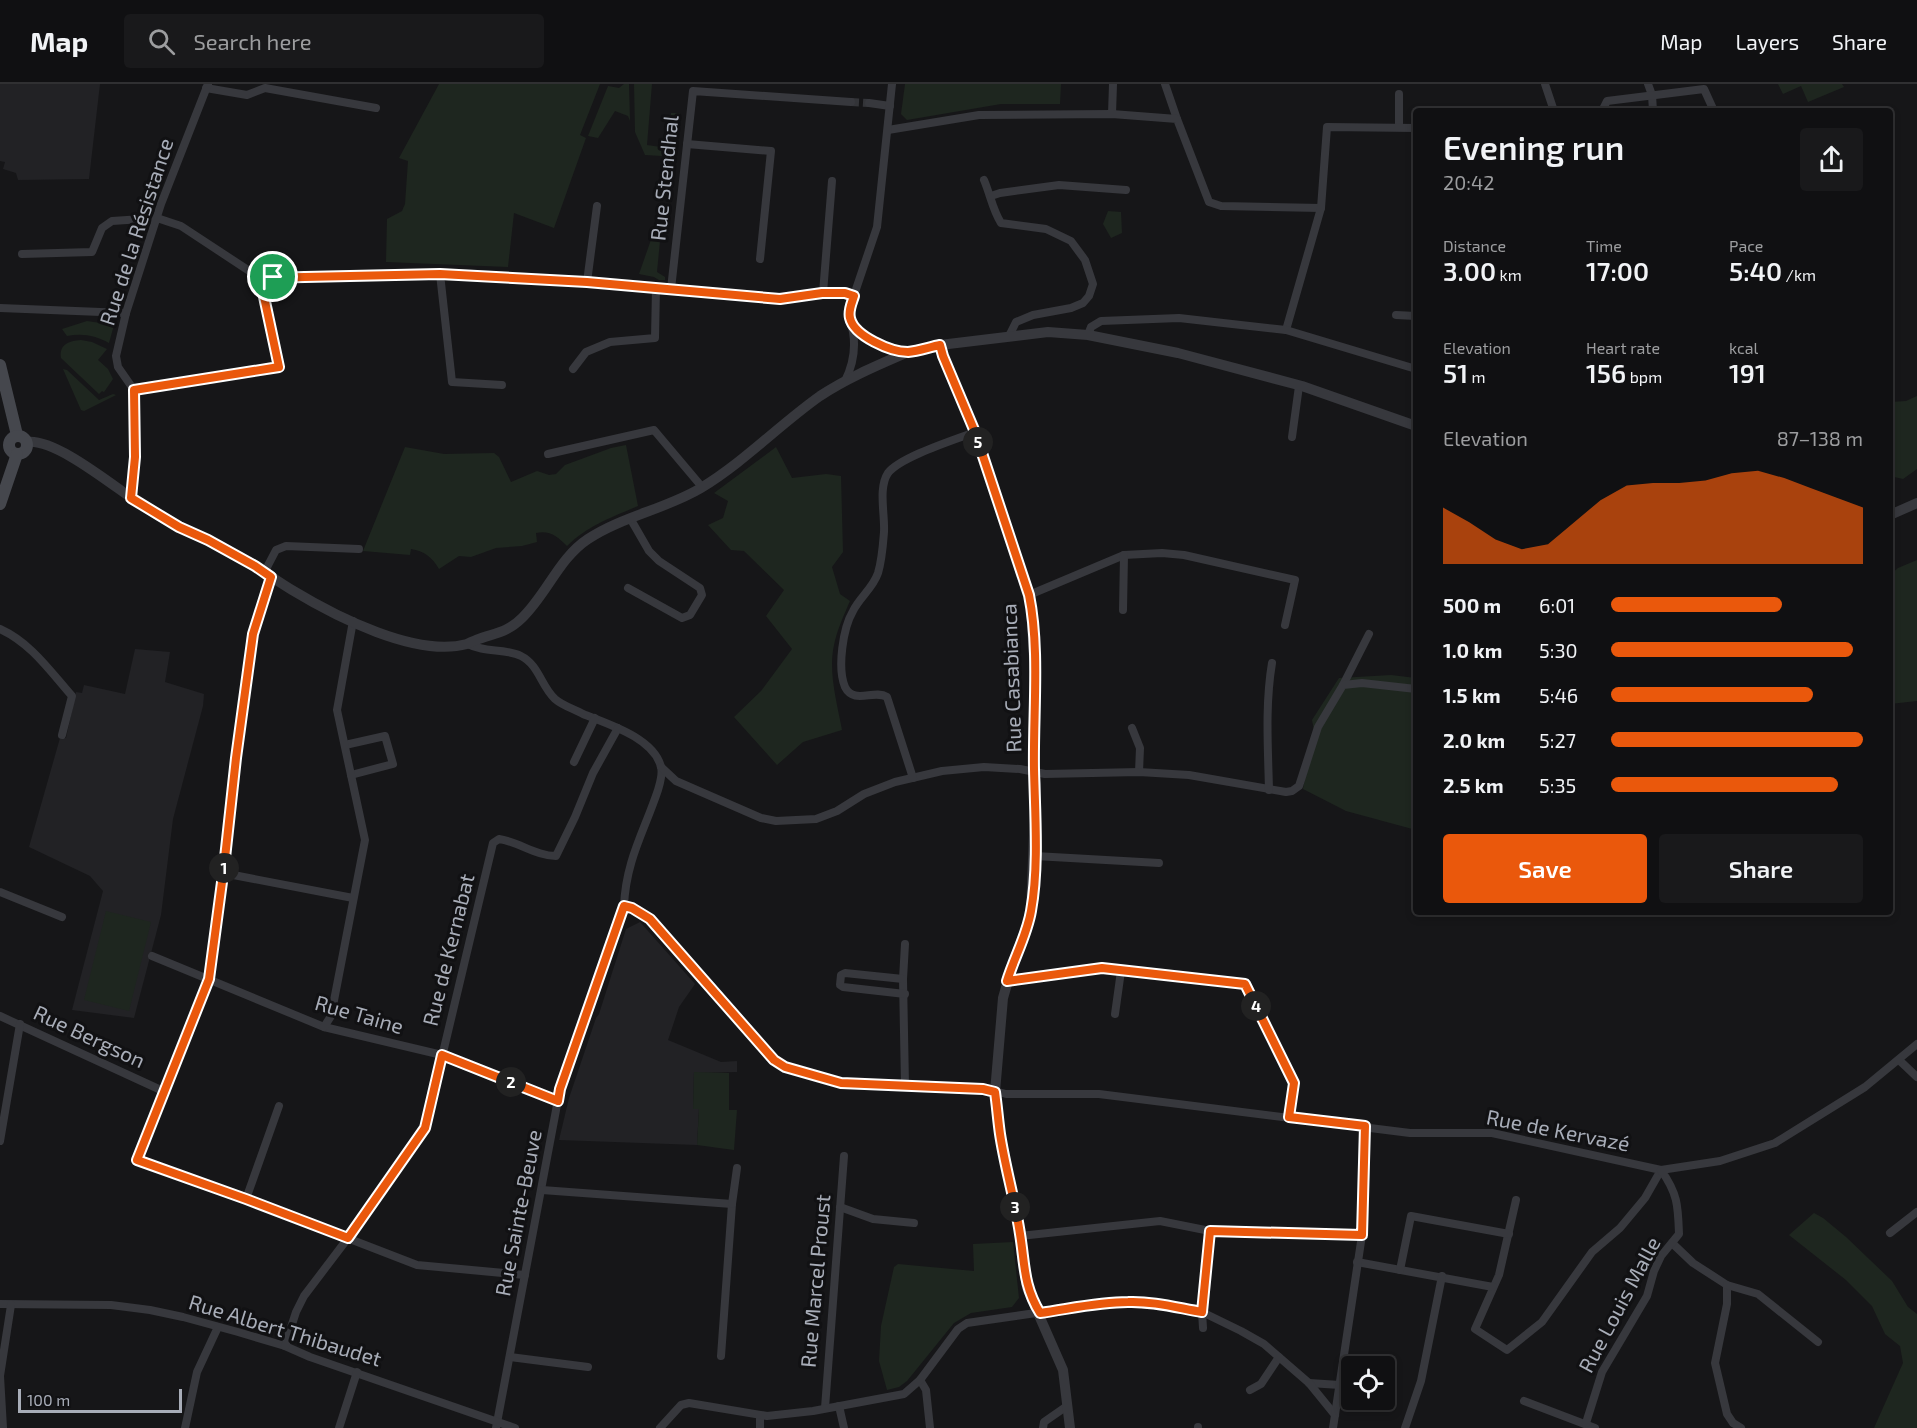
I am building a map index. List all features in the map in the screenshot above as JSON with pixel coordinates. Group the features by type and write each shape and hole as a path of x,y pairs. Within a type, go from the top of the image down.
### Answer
{"main road":[{"path":"0,365 22,439 10,440 9,446 17,454 0,504"}],"street":[{"path":"750,84 750,95"},
{"path":"845,381 853,366 854,356 850,307 877,227 892,84"},
{"path":"1112,114 1113,84"},
{"path":"1165,84 1209,202 1221,206 1321,208"},
{"path":"1545,84 1553,108"},
{"path":"1648,84 1653,108"},
{"path":"207,86 247,95 265,88 376,108"},
{"name":"Rue de la Résistance","path":"134,390 118,367 116,357 126,313 157,218 207,86"},
{"path":"1604,108 1607,101 1704,89 1713,108"},
{"name":"Rue Stendhal","path":"671,289 693,92 851,102"},
{"path":"1399,94 1399,127"},
{"path":"869,103 890,106"},
{"path":"888,129 979,115 1112,114 1177,119"},
{"path":"1286,330 1321,208 1327,127 1413,128"},
{"path":"687,144 771,151 760,259"},
{"path":"984,180 1001,223 1046,229 1071,242 1085,260 1093,284 1089,296 1083,303 1071,308 1032,315 1016,322 1010,336"},
{"path":"822,293 832,181"},
{"path":"991,196 1059,185 1126,190"},
{"path":"587,282 597,206"},
{"path":"22,254 92,252 102,228 112,222 157,218 181,226 260,278 440,274 587,282 780,299 822,293 845,293 854,296"},
{"path":"440,274 452,382 502,385"},
{"path":"131,498 135,457 134,390 279,367 260,278"},
{"path":"573,369 586,352 609,342 655,338 656,288"},
{"path":"0,308 126,313"},
{"path":"1396,315 1413,316"},
{"path":"1088,335 1091,327 1101,321 1179,318 1286,330 1413,368"},
{"path":"850,320 867,338 908,352"},
{"path":"22,439 56,449 179,527 208,540 294,591 353,621 397,639 441,646 468,644 474,640 501,633 521,619 576,548 589,538 702,487 732,467 806,406 845,381 908,352 940,345 1048,332 1088,335 1178,352 1299,386 1413,425"},
{"name":"Rue Casabianca","path":"940,345 975,432 1029,595 1031,608 1035,675 1034,771 1036,784 1035,856 1031,910 1003,998 995,1092 999,1132 1020,1236 1027,1288 1030,1298 1040,1313 1063,1370 1070,1428"},
{"path":"1292,437 1299,386"},
{"path":"548,454 654,430 702,487"},
{"path":"913,778 887,697 881,694 853,695 845,687 842,654 846,630 853,611 872,586 878,573 884,531 883,489 888,473 905,460 975,432"},
{"path":"1893,513 1917,503"},
{"path":"628,588 682,618 690,615 702,595 700,588 659,561 649,551 630,518"},
{"path":"359,549 286,546 276,550 253,634 209,979 137,1160 417,1265 525,1275"},
{"path":"1029,595 1124,555 1162,553 1184,555 1295,580 1286,625"},
{"path":"1123,610 1124,555"},
{"path":"324,1027 331,1016 365,840 337,710 353,621"},
{"path":"0,629 28,646 72,696 62,735"},
{"path":"468,644 478,649 518,654 531,661 554,698 563,705 638,739 650,748 661,767 676,781 761,818 792,821 816,819 837,811 864,794 895,782 942,771 984,767 1046,774 1139,772 1189,775 1269,790 1292,791 1299,786 1318,727 1369,634"},
{"path":"1269,790 1267,728 1272,663"},
{"path":"1343,685 1362,683 1413,689"},
{"path":"574,762 595,718"},
{"name":"Rue de Kernabat","path":"285,1346 304,1296 348,1238 425,1128 493,843 499,839 507,840 546,856 556,856 593,773 618,728"},
{"path":"1132,728 1140,748 1139,772"},
{"path":"345,745 386,736 393,764 351,775"},
{"name":"Rue Sainte-Beuve","path":"497,1424 560,1089 624,906 625,884 630,860 658,790 661,767"},
{"path":"658,790 676,781"},
{"path":"1035,856 1159,863"},
{"path":"223,873 353,898"},
{"path":"0,892 62,917"},
{"name":"Rue de Kervazé","path":"624,906 650,919 774,1060 794,1070 841,1083 983,1089 1006,1094 1099,1094 1410,1133 1492,1133 1661,1170"},
{"path":"905,944 903,979 905,1085"},
{"name":"Rue Taine","path":"152,956 324,1027 442,1055 558,1101"},
{"path":"1007,981 1102,968 1245,984 1294,1083 1289,1117"},
{"path":"1115,1014 1121,971"},
{"path":"903,979 845,973 841,975 840,986 905,994"},
{"name":"Rue Bergson","path":"0,1016 163,1091"},
{"path":"0,1141 20,1024"},
{"path":"1516,1200 1499,1275 1475,1329 1507,1350 1542,1322 1592,1252 1620,1228 1645,1198 1661,1170 1720,1161 1775,1143 1865,1087 1917,1044"},
{"path":"1899,1060 1917,1077"},
{"path":"246,1199 279,1106"},
{"path":"1333,1428 1362,1235 1365,1126"},
{"name":"Rue Marcel Proust","path":"825,1408 844,1156"},
{"path":"721,1356 732,1204 737,1168"},
{"name":"Rue Louis Malle","path":"1586,1424 1602,1372 1647,1296 1661,1256 1679,1234 1677,1201 1661,1170"},
{"path":"542,1190 732,1204"},
{"path":"840,1207 873,1219 914,1223"},
{"path":"1890,1233 1917,1212"},
{"path":"1400,1270 1410,1216 1509,1234"},
{"path":"1020,1236 1160,1221 1210,1231 1362,1235"},
{"path":"1203,1328 1202,1312 1210,1231"},
{"path":"1672,1243 1693,1263 1727,1285 1758,1294 1818,1342"},
{"path":"1357,1262 1493,1287"},
{"path":"1405,1428 1421,1381 1442,1276"},
{"path":"1727,1285 1727,1304 1715,1363 1727,1414 1733,1423 1741,1428"},
{"path":"660,1428 681,1406 688,1402 768,1416 904,1394 920,1380 958,1329 967,1323 1098,1304 1128,1302 1202,1312 1241,1331 1264,1344 1309,1383 1335,1415"},
{"name":"Rue Albert Thibaudet","path":"0,1304 111,1305 183,1317 285,1346 497,1424 515,1428"},
{"path":"3,1428 0,1376 11,1305"},
{"path":"185,1428 197,1372 218,1327"},
{"path":"510,1357 588,1367"},
{"path":"1250,1390 1261,1384 1279,1357"},
{"path":"339,1428 357,1372"},
{"path":"920,1380 926,1390 930,1428"},
{"path":"1309,1383 1340,1385"},
{"path":"1524,1401 1595,1428"},
{"path":"839,1406 844,1428"},
{"path":"1043,1428 1044,1422 1068,1406"},
{"path":"760,1415 760,1428"}],"shaded area":[{"path":"0,84 100,84 89,179 18,180 16,173 3,169 5,162 0,161"},
{"path":"439,84 600,84 580,135 586,138 554,228 514,213 508,267 386,262 387,219 402,211 405,204 408,161 399,158"},
{"path":"624,84 629,84 630,121 628,116 615,111 598,138 588,136 608,86 619,88"},
{"path":"634,84 652,84 647,145 661,147 662,156 645,155 635,132"},
{"path":"905,84 1061,84 1060,104 1001,104 907,120 901,114"},
{"path":"1778,84 1842,84 1844,87 1808,102 1801,86 1783,94"},
{"path":"671,113 680,113 675,159 667,155"},
{"path":"1108,211 1121,212 1122,233 1111,238 1103,224"},
{"path":"653,234 668,236 668,241 660,241 657,272 665,277 665,280 639,274"},
{"path":"87,321 114,325 109,343 88,335 67,336 62,329"},
{"path":"81,340 107,349 98,360 108,369 113,379 104,392 99,394 61,358 63,346"},
{"path":"63,369 67,370 99,400 113,394 116,395 84,411 81,410"},
{"path":"1917,396 1917,469 1903,479 1893,477 1893,402 1906,401"},
{"path":"626,445 638,506 592,527 567,546 553,535 545,532 536,533 537,542 496,548 471,557 459,556 439,569 427,555 416,550 411,549 410,555 363,551 405,447 444,454 494,453 499,457 511,482 537,471 549,475 556,474 565,465 611,448"},
{"path":"776,447 792,478 826,474 841,476 843,552 832,567 840,594 850,601 837,634 832,655 834,688 842,730 803,742 777,765 734,717 761,691 792,649 766,616 784,590 744,551 731,550 708,525 723,518 728,501 714,493"},
{"path":"1917,560 1917,701 1893,704 1893,572"},
{"path":"135,649 170,652 165,682 204,694 203,706 173,819 161,915 134,1018 72,1010 103,891 90,876 29,847 60,738 66,738 76,692 82,693 84,685 125,694"},
{"path":"1391,675 1413,678 1413,829 1346,811 1303,789 1314,730 1312,720 1339,678"},
{"path":"106,911 151,922 129,1011 84,1000"},
{"path":"640,922 695,984 679,1007 668,1040 721,1062 737,1061 737,1072 694,1073 693,1109 699,1109 697,1145 559,1140 569,1098 626,929"},
{"path":"694,1072 729,1073 729,1110 737,1110 734,1150 697,1145 699,1109 693,1109"},
{"path":"1814,1213 1846,1237 1892,1281 1908,1307 1917,1314 1917,1428 1874,1428 1903,1363 1900,1346 1885,1334 1872,1306 1846,1280 1789,1235"},
{"path":"1013,1242 1019,1298 1012,1307 971,1313 954,1323 907,1381 899,1387 887,1390 879,1361 881,1326 894,1267 898,1264 974,1271 973,1244"}],"tunnel":[{"path":"851,102 869,103"}],"route":[{"path":"440,274 587,282 780,299 822,293 845,293 854,296 850,307 850,320 867,338 908,352 940,345 975,432 1029,595 1031,608 1035,675 1034,869 1028,923 1007,981 1102,968 1245,984 1294,1083 1289,1117 1365,1126 1362,1235 1210,1231 1202,1312 1128,1302 1040,1313 1030,1298 1027,1288 1020,1236 999,1132 995,1092 983,1089 841,1083 785,1067 774,1060 650,919 624,906 560,1089 558,1101 442,1055 425,1128 348,1238 137,1160 209,979 253,634 271,577 131,498 135,457 134,390 279,367 260,278 273,277 440,274"}]}
